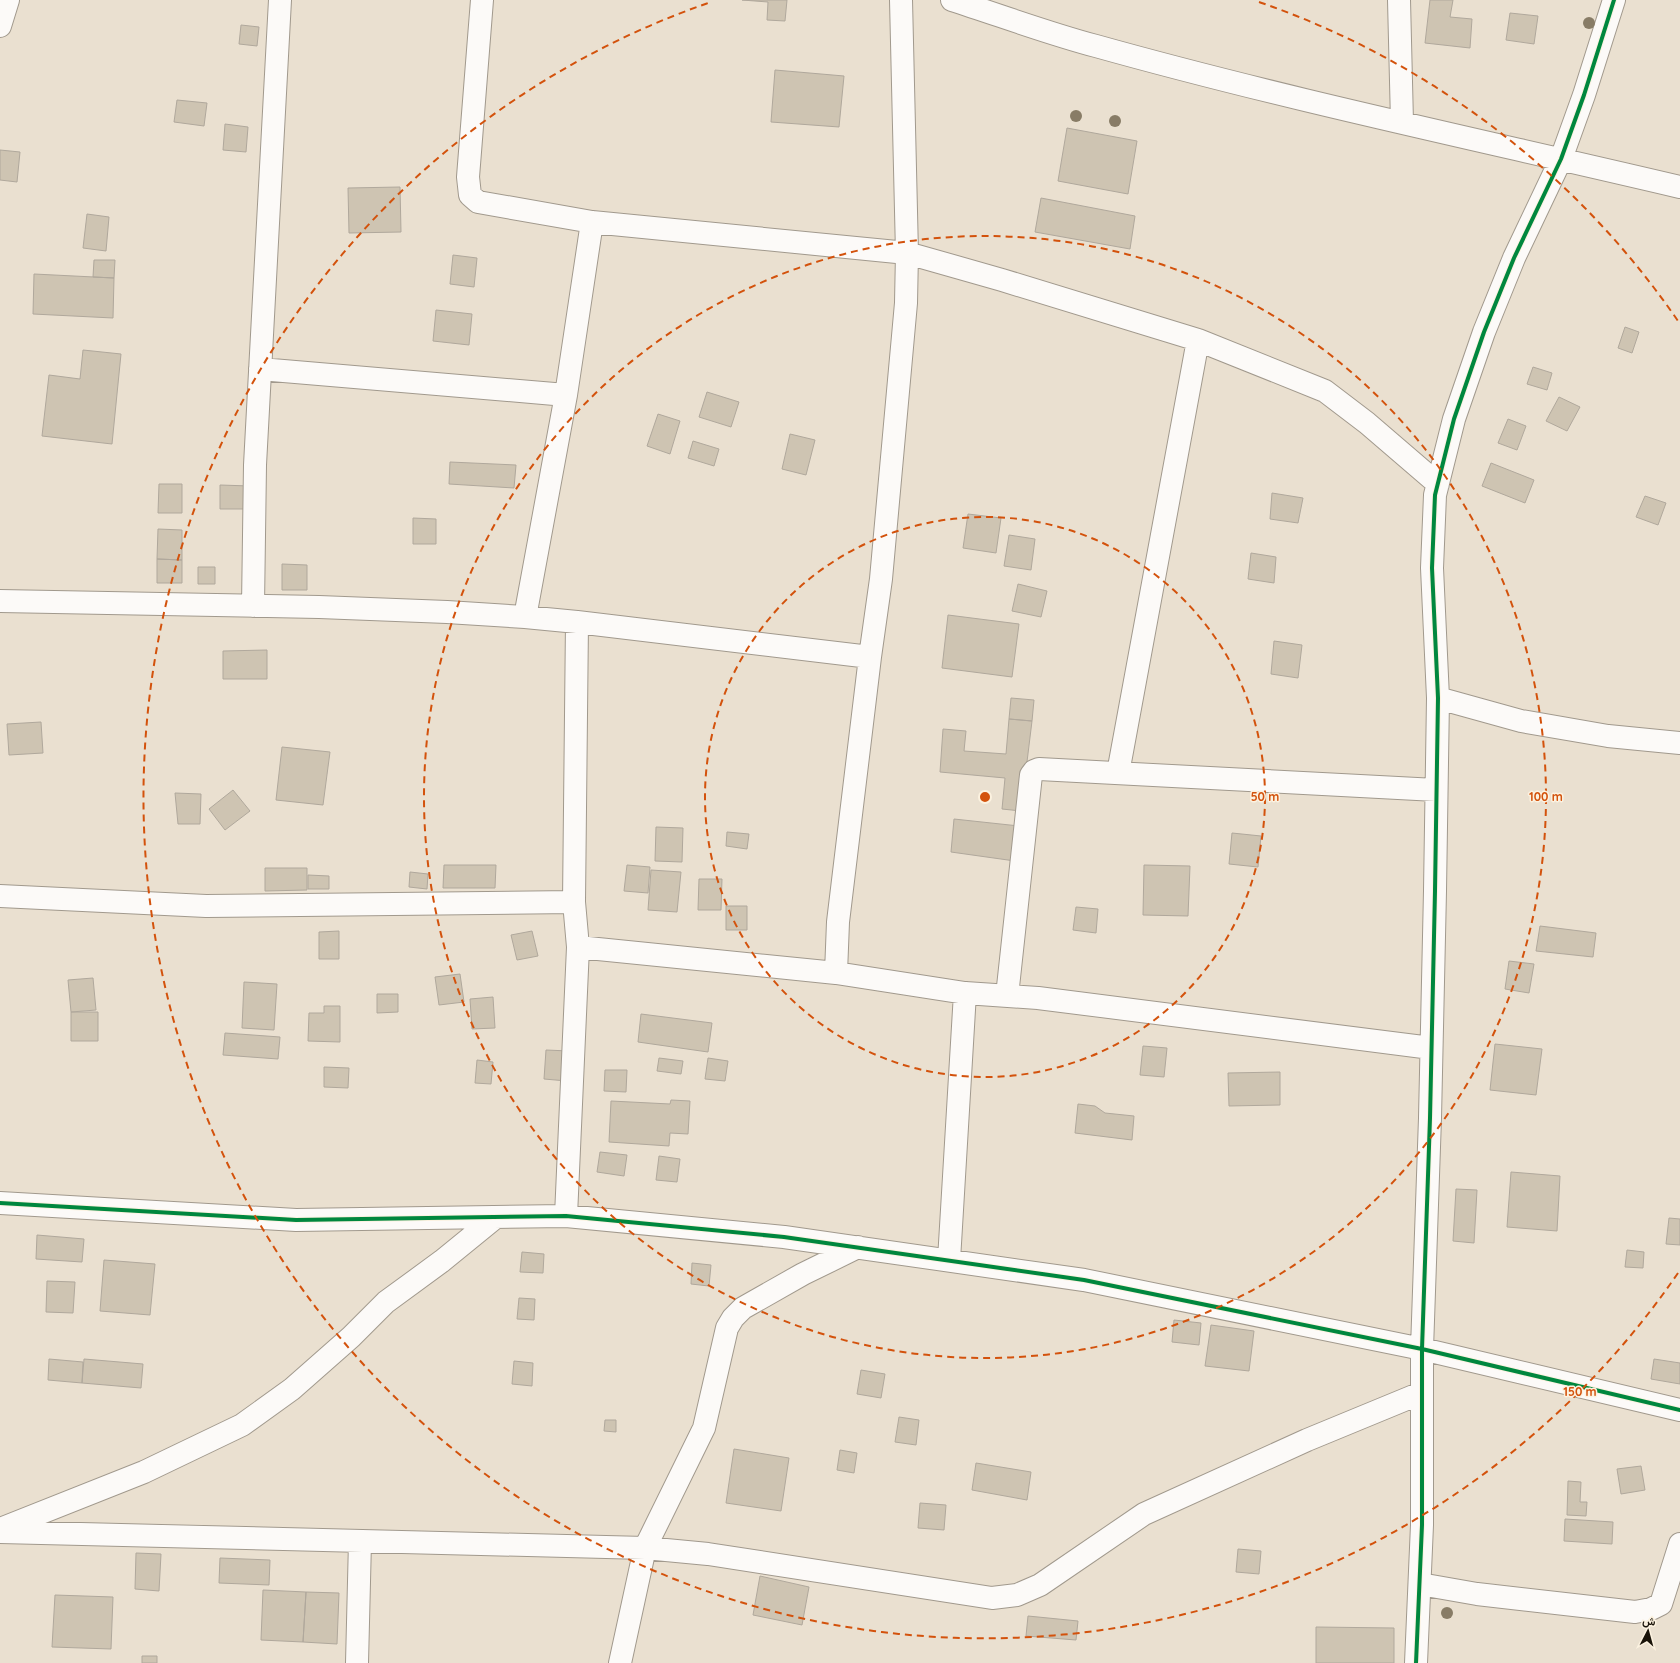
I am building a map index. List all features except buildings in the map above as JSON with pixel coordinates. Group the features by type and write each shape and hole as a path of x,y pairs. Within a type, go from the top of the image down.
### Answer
{"street":[{"path":"0,26 8,0"},
{"path":"253,606 255,465 280,0"},
{"path":"482,0 468,177 470,195 478,202 592,222 907,253 1198,340 1325,391 1367,423 1438,484"},
{"path":"836,973 838,922 870,657 881,579 906,303 907,253 901,0"},
{"path":"952,0 1094,46 1329,106 1680,188"},
{"path":"1399,0 1402,122"},
{"path":"1416,1663 1422,1526 1421,1393 1431,1048 1438,698 1432,568 1435,495 1454,419 1484,332 1514,258 1561,159 1584,95 1614,0"},
{"path":"525,617 566,395 592,222"},
{"path":"1118,773 1198,340"},
{"path":"260,369 566,395"},
{"path":"0,601 253,606 447,612 525,617 870,657"},
{"path":"566,1216 578,947 574,902 577,622"},
{"path":"1438,698 1521,721 1608,736 1680,743"},
{"path":"1007,996 1031,775 1034,771 1039,769 1436,790"},
{"path":"0,896 206,906 574,902"},
{"path":"578,947 836,973 965,993 1007,996 1431,1048"},
{"path":"949,1260 965,993"},
{"path":"0,1203 296,1220 566,1216 784,1237 1084,1280 1422,1350 1680,1410"},
{"path":"0,1530 144,1472 242,1424 292,1389 351,1337 386,1302 442,1261 496,1217"},
{"path":"620,1663 645,1548 704,1428 727,1328 733,1318 743,1308 803,1274 858,1247"},
{"path":"0,1530 645,1548 708,1554 992,1598 1017,1595 1040,1585 1144,1514 1307,1440 1421,1393"},
{"path":"357,1663 360,1540"},
{"path":"1420,1584 1476,1594 1635,1612 1651,1609 1661,1604 1680,1544"}],"cycle path":[{"path":"1416,1663 1422,1525 1422,1349 1430,1118 1435,891 1438,698 1432,568 1435,495 1454,419 1484,332 1514,258 1561,159 1584,95 1614,0"},
{"path":"0,1203 296,1220 566,1216 784,1237 1084,1280 1422,1349 1680,1410"}]}
